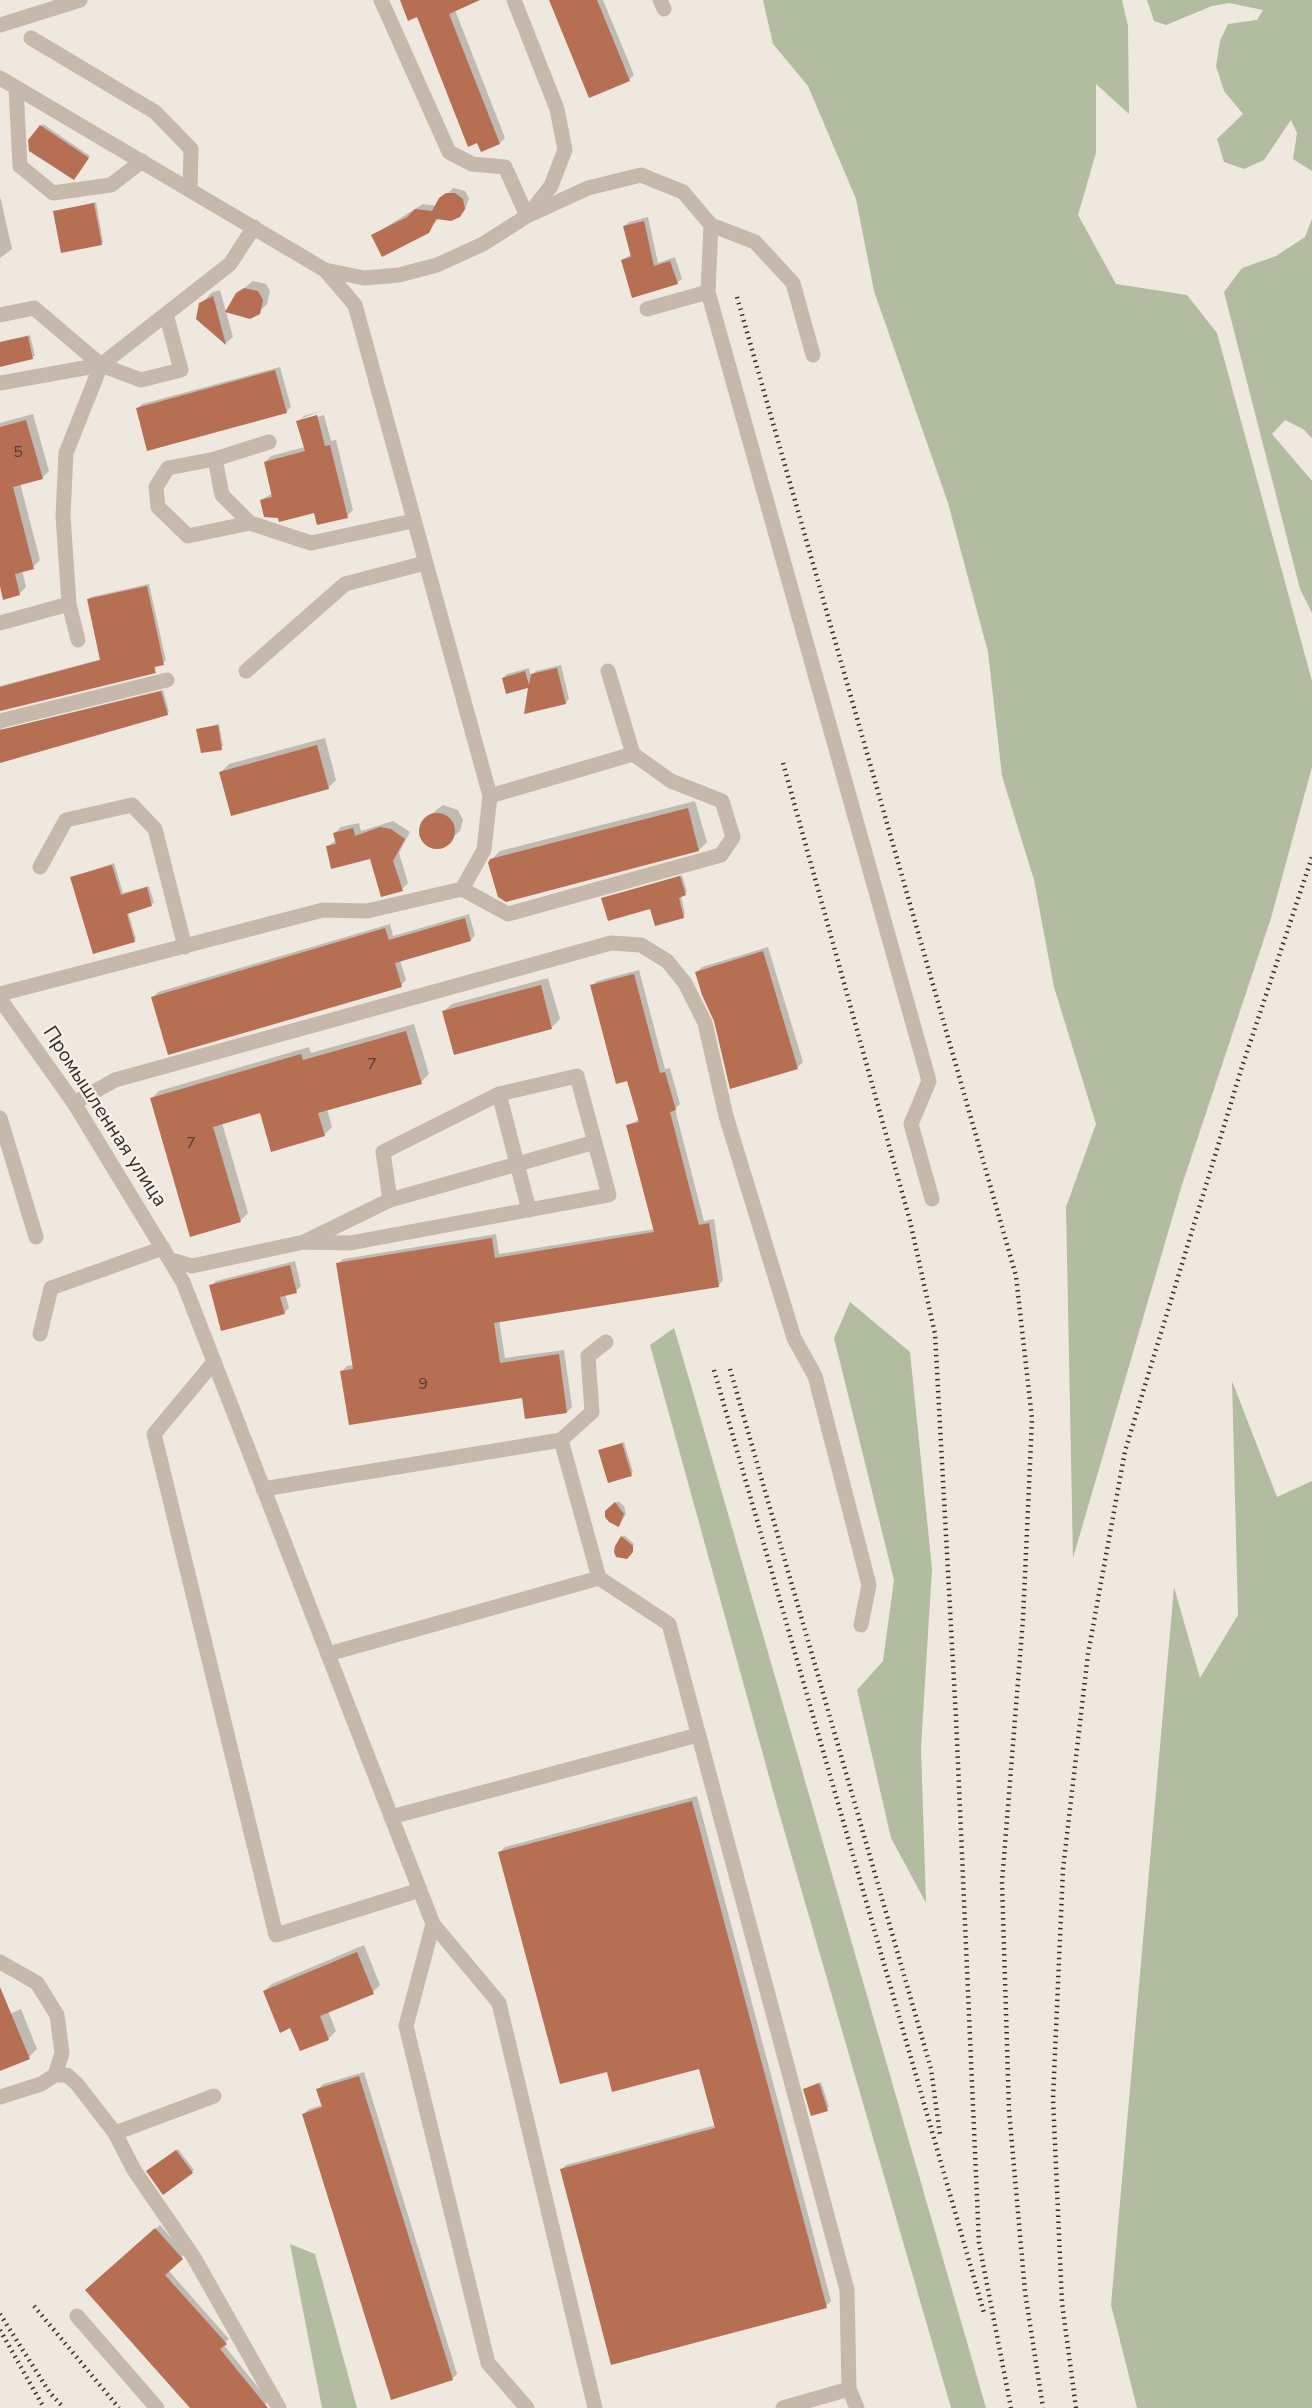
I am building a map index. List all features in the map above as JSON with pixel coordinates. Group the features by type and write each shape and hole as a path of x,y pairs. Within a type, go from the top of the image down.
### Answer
{"street":[{"path":"0,25 80,0"},
{"path":"381,0 448,152 472,164 505,167 527,216"},
{"path":"514,0 557,109 565,150 551,186 527,216"},
{"path":"31,38 155,112 191,149 190,189"},
{"path":"0,78 325,270 355,305 490,796 483,850 462,890"},
{"path":"16,88 20,166 53,193 111,185 142,161"},
{"path":"325,270 364,278 399,275 446,261 483,244 527,216 588,188 641,175 683,192 711,225 754,242 793,283 813,355"},
{"path":"711,225 708,292 928,1081 911,1124 932,1199"},
{"path":"0,383 101,365 230,264 254,227"},
{"path":"647,309 708,292"},
{"path":"0,315 34,308 101,365 141,380 181,370 166,314"},
{"path":"78,640 69,604 63,516 66,453 101,365"},
{"path":"250,523 188,536 158,507 156,487 168,468 215,459 270,442"},
{"path":"215,459 222,495 250,523 311,543 413,521"},
{"path":"246,670 345,584 425,563"},
{"path":"0,623 69,604"},
{"path":"0,997 323,910 367,910 462,890 508,914 721,855 733,837 722,801 671,780 633,754 608,671"},
{"path":"0,721 166,680"},
{"path":"490,796 633,754"},
{"path":"40,867 66,820 132,805 155,829 185,947"},
{"path":"74,1103 115,1080 611,943 641,945 667,962 685,983 705,1023 726,1116 794,1338 815,1376 868,1585 861,1625"},
{"name":"Промышленная улица","path":"0,997 74,1103 183,1282 433,1924 500,2002 595,2408"},
{"path":"40,1334 51,1288 167,1254 192,1266 304,1242 350,1243 609,1195 577,1076 499,1094 383,1152 390,1200"},
{"path":"499,1094 529,1210"},
{"path":"0,1118 36,1238"},
{"path":"304,1242 390,1200 595,1142"},
{"path":"263,1489 561,1440 592,1412 588,1356 606,1342"},
{"path":"214,1362 154,1434 276,1935 420,1890"},
{"path":"561,1440 599,1578 669,1624 847,2290 849,2389 857,2408"},
{"path":"328,1654 599,1578"},
{"path":"391,1817 698,1735"},
{"path":"433,1924 406,2026 488,2362 527,2408"},
{"path":"0,1962 37,1983 57,2015 62,2053 55,2075"},
{"path":"0,2097 41,2084 55,2075 67,2075 77,2084 115,2133 134,2170 193,2256 279,2408"},
{"path":"115,2133 214,2096"},
{"path":"77,2316 157,2408"},
{"path":"783,2408 849,2389"}],"green space":[{"path":"763,0 1122,0 1128,26 1129,114 1096,84 1096,153 1078,215 1116,284 1187,295 1217,333 1312,681 1312,767 1271,918 1181,1188 1073,1558 1066,1207 1096,1124 1054,987 1034,880 1002,776 988,652 948,503 874,291 856,199 808,86 773,44"},
{"path":"1147,0 1312,0 1312,171 1293,159 1297,133 1291,120 1264,160 1244,169 1224,162 1217,139 1243,114 1224,91 1216,66 1220,41 1228,24 1257,20 1263,10 1229,3 1212,6 1166,25 1154,21"},
{"path":"1312,219 1312,438 1303,429 1285,420 1272,434 1312,481 1312,613 1300,589 1224,292 1242,268 1276,256 1305,237"},
{"path":"850,1302 910,1352 932,1569 921,1747 926,1903 891,1838 857,1690 883,1661 894,1580 834,1338"},
{"path":"674,1328 986,2408 951,2408 778,1809 650,1345"},
{"path":"1232,1381 1277,1497 1312,1481 1312,2408 1137,2408 1111,2305 1174,1587 1200,1678 1238,1615"},
{"path":"290,2244 315,2254 357,2408 322,2408"}],"building":[{"path":"400,0 480,0 449,14 500,144 481,152 477,143 468,147 417,17 408,21"},
{"path":"549,0 597,0 630,81 589,98"},
{"path":"40,125 89,158 74,180 29,151 28,140"},
{"path":"446,193 455,193 463,199 465,209 460,217 451,221 436,219 429,233 382,257 371,235 407,217 415,209 432,211 439,198"},
{"path":"94,203 102,245 61,253 53,211"},
{"path":"644,221 654,266 670,261 678,284 632,298 621,260 631,257 623,226"},
{"path":"244,288 258,291 263,300 260,314 250,319 225,312 236,293"},
{"path":"213,296 226,345 196,319 199,303"},
{"path":"28,336 33,359 0,367 0,342"},
{"path":"275,370 287,413 147,451 136,408"},
{"path":"317,415 325,446 330,445 348,518 317,525 314,513 279,522 278,518 264,517 260,500 272,497 264,462 305,451 296,421"},
{"path":"26,420 43,479 13,487 34,569 15,574 20,595 3,600 0,586 0,427"},
{"path":"147,586 164,665 154,667 156,673 0,711 0,687 100,660 87,599"},
{"path":"557,668 566,704 524,714 528,688 506,694 502,678 525,671 529,685 531,674"},
{"path":"161,691 168,715 0,763 0,730"},
{"path":"218,725 222,750 201,753 196,729"},
{"path":"317,745 329,789 231,816 219,772"},
{"path":"688,808 699,851 506,902 498,897 488,863 490,859"},
{"path":"437,813 450,818 455,831 450,844 437,849 424,844 419,831 424,818"},
{"path":"380,827 391,829 405,839 393,861 403,891 381,897 370,859 331,869 326,846 336,844 333,833 353,828 355,836"},
{"path":"112,865 121,895 147,887 152,906 127,914 135,942 93,954 70,877"},
{"path":"680,876 686,895 679,898 684,918 655,926 650,909 608,921 601,898"},
{"path":"465,918 471,941 395,963 402,987 168,1055 151,997 385,928 389,940"},
{"path":"763,951 798,1069 730,1089 714,1021 695,972"},
{"path":"634,974 660,1073 665,1072 676,1110 670,1112 699,1225 709,1223 719,1287 494,1323 500,1363 559,1354 567,1413 525,1419 522,1398 349,1425 340,1371 353,1369 336,1263 492,1238 495,1258 654,1232 626,1125 639,1122 627,1081 616,1084 590,985"},
{"path":"541,985 552,1029 454,1055 442,1011"},
{"path":"406,1031 422,1084 318,1113 325,1136 271,1152 260,1113 213,1127 241,1222 190,1237 150,1098 301,1054 303,1060"},
{"path":"290,1265 297,1293 280,1297 285,1314 221,1331 209,1285"},
{"path":"622,1443 632,1476 608,1483 598,1450"},
{"path":"615,1502 624,1514 619,1527 605,1517 605,1511"},
{"path":"621,1536 633,1546 633,1552 627,1559 616,1557 614,1552"},
{"path":"692,1801 827,2308 611,2365 560,2169 715,2128 699,2069 612,2092 607,2072 560,2084 498,1852"},
{"path":"357,1952 374,1994 320,2016 329,2040 300,2051 290,2028 280,2033 263,1991"},
{"path":"0,1987 30,2059 0,2071"},
{"path":"359,2076 453,2380 391,2400 302,2114 322,2107 316,2089"},
{"path":"819,2083 828,2111 811,2116 803,2089"},
{"path":"176,2150 193,2173 163,2195 146,2171"},
{"path":"155,2228 183,2259 165,2275 227,2344 220,2349 268,2408 190,2408 85,2290"}],"railway":[{"path":"737,297 1016,1276 1032,1419 1023,1619 1002,1882 1009,2110 1025,2292 1043,2408"},
{"path":"783,763 910,1221 935,1334 956,1718 979,2243 1011,2408"},
{"path":"1076,2408 1062,2303 1053,2099 1063,1869 1088,1654 1125,1451 1242,1067 1312,857"},
{"path":"730,1369 931,2069 940,2135"},
{"path":"714,1370 984,2313"},
{"path":"34,2306 119,2408"},
{"path":"0,2314 50,2393 64,2408"},
{"path":"0,2330 44,2408"}]}
